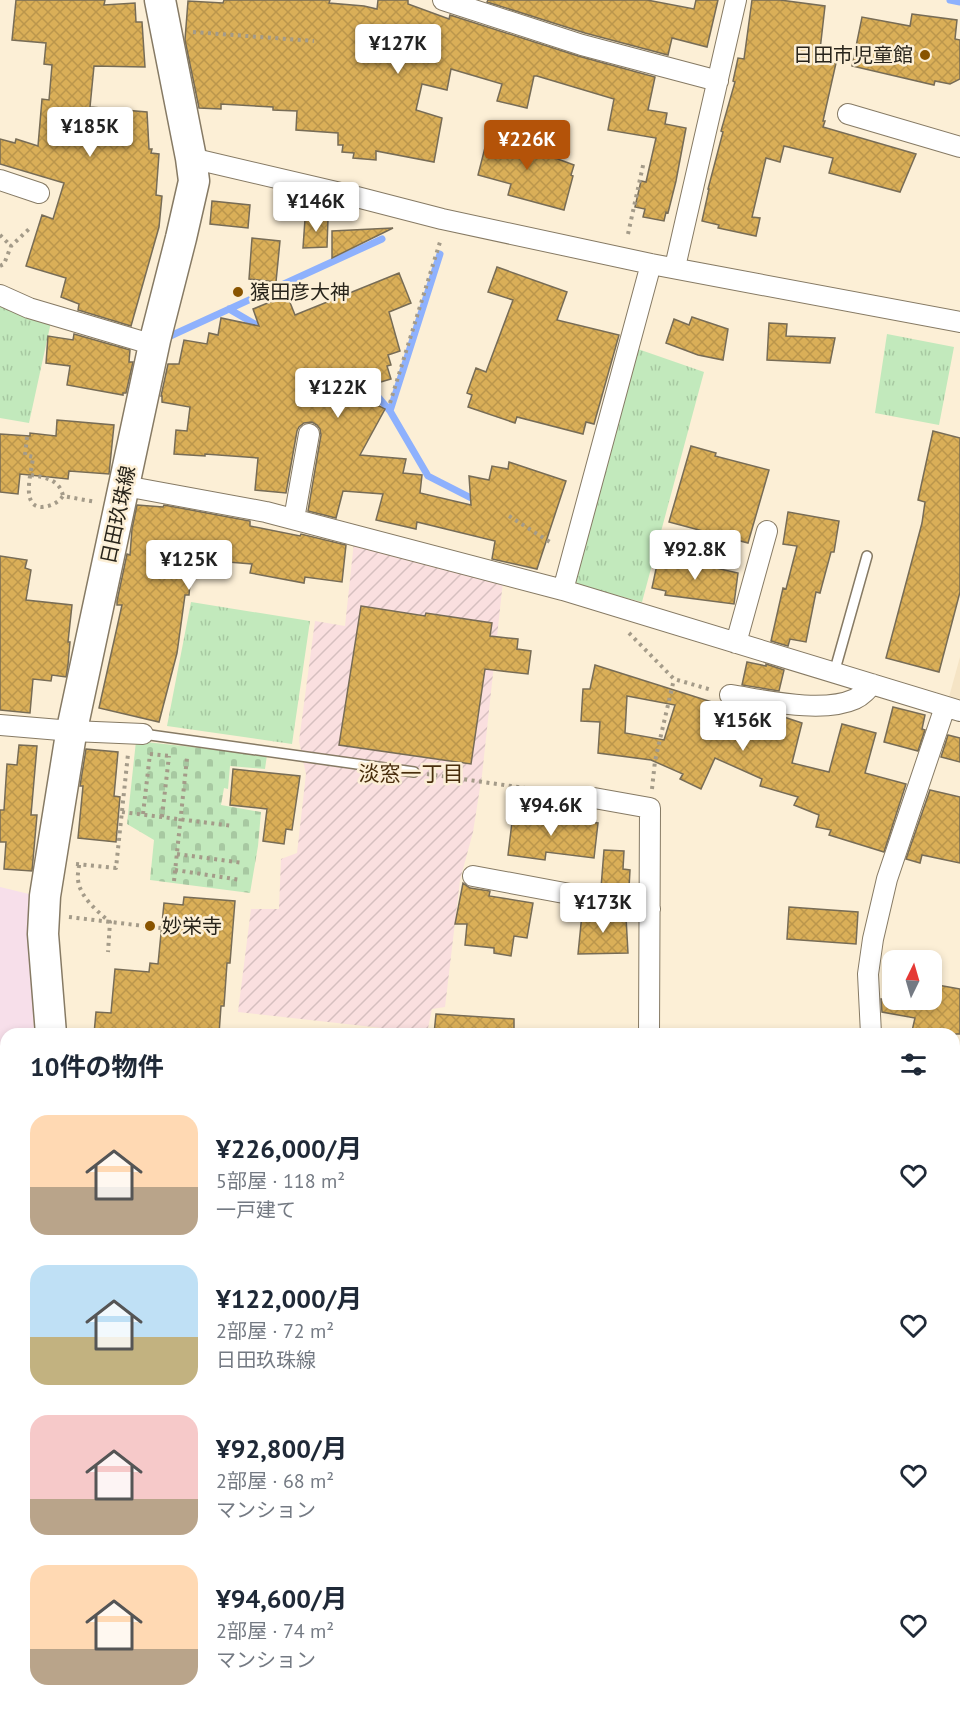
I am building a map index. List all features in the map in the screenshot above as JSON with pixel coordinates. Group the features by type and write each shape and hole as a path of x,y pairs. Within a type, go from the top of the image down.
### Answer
{"main road":[{"name":"日田玖珠線","path":"51,1028 43,934 45,896 65,863 72,731 154,345 194,181 160,0"}],"street":[{"path":"443,0 582,45 718,81"},
{"path":"675,267 736,0"},
{"path":"848,114 960,147"},
{"path":"191,158 442,219 651,264 960,322"},
{"path":"0,180 39,193"},
{"path":"563,590 651,264"},
{"path":"0,295 29,308 154,345"},
{"path":"294,519 309,434"},
{"path":"122,496 266,512 294,519 563,590 953,709 893,860 878,919 868,975 871,1028"},
{"path":"736,643 767,531"},
{"path":"730,694 819,706 857,699 872,684"},
{"path":"0,725 137,734"},
{"path":"594,798 650,808 649,1028"},
{"path":"473,876 650,909"}],"lane":[{"path":"834,672 867,556"},
{"path":"137,734 414,772"}],"path":[{"path":"165,29 314,41"},
{"path":"628,234 644,161"},
{"path":"0,266 4,264 11,246 28,229"},
{"path":"0,235 11,246"},
{"path":"390,403 440,242"},
{"path":"27,437 25,455 33,457 29,499 38,507 50,506 63,496 122,496"},
{"path":"31,476 51,480 60,487 63,496"},
{"path":"509,516 553,544 570,563"},
{"path":"629,632 674,679 730,694"},
{"path":"650,808 655,761 674,679"},
{"path":"65,863 116,868 122,812 137,734"},
{"path":"143,814 150,754"},
{"path":"162,817 169,756"},
{"path":"174,881 187,759"},
{"path":"414,772 594,798"},
{"path":"122,812 232,826"},
{"path":"177,854 243,863"},
{"path":"65,863 78,880 83,893 100,914 110,922"},
{"path":"175,870 241,880"},
{"path":"44,914 162,928"},
{"path":"108,951 110,922"}],"shaded area":[{"path":"354,542 503,581 482,775 473,832 460,880 445,1007 432,1009 428,1028 382,1028 238,1012 251,909 279,909 281,859 297,853 306,774 299,741 315,621 345,626"},
{"path":"960,657 960,700 949,697"},
{"path":"0,887 29,894 34,1028 0,1028"}],"green space":[{"path":"0,304 51,322 29,423 0,418"},
{"path":"887,334 954,347 939,425 875,413"},
{"path":"635,348 704,372 642,602 573,584"},
{"path":"191,602 310,621 292,744 167,726"},
{"path":"136,741 267,755 265,769 230,766 228,789 224,788 221,805 261,812 250,893 150,880 154,840 127,824"}],"building":[{"path":"16,0 105,0 104,5 135,3 136,22 142,22 145,67 94,66 90,107 147,112 149,149 152,149 151,153 159,154 156,195 162,196 159,227 131,326 78,310 79,304 61,297 66,278 26,266 42,215 53,219 64,183 0,164 0,139 15,143 16,139 38,146 42,99 49,100 52,65 44,64 46,43 12,40"},
{"path":"224,0 330,0 329,3 377,9 378,0 408,0 408,4 449,19 450,15 578,56 655,77 648,110 667,113 665,124 686,128 668,213 666,212 664,221 643,217 645,209 635,207 641,181 646,182 656,138 608,130 614,99 537,76 534,76 527,108 497,101 502,84 451,69 447,90 422,84 416,110 442,118 434,162 376,151 376,160 353,158 354,153 342,152 343,145 338,145 338,133 296,130 297,111 221,104 221,109 199,108 185,40 188,1 223,3"},
{"path":"488,0 647,0 694,9 696,0 718,0 707,47 672,38 668,55 585,33 487,2"},
{"path":"752,0 780,0 825,6 819,59 836,63 823,127 916,154 900,192 829,173 833,158 784,146 780,162 766,158 752,217 760,218 756,236 718,228 719,225 702,221 723,132 721,131 735,82 733,81 738,58 744,59"},
{"path":"912,14 957,20 955,39 960,40 960,79 950,84 935,81 934,85 852,66 862,17 910,26"},
{"path":"489,132 556,152 555,158 574,165 564,210 508,195 511,184 478,175"},
{"path":"212,201 250,205 248,228 210,224"},
{"path":"305,219 328,219 327,247 303,248"},
{"path":"393,228 332,258 332,231"},
{"path":"252,238 280,241 276,282 249,279"},
{"path":"497,267 567,292 557,320 619,335 594,424 586,422 583,434 517,417 515,423 468,407 472,395 467,393 476,368 486,372 513,300 488,292"},
{"path":"399,273 411,303 389,312 400,351 388,355 391,365 387,366 391,379 350,391 385,409 360,455 406,459 403,473 422,475 420,493 471,505 469,476 489,480 492,466 508,469 509,462 566,481 537,569 492,559 495,541 417,522 416,529 376,520 383,494 343,491 336,518 308,511 321,435 320,429 312,422 304,423 297,431 286,493 255,490 258,458 174,454 176,430 187,431 190,407 162,402 161,396 168,364 179,364 184,340 207,344 209,333 218,335 221,318 259,326 253,309 287,295 295,315"},
{"path":"692,317 728,329 723,360 698,355 666,343 674,319 689,325"},
{"path":"769,323 787,324 786,336 835,338 830,363 767,360"},
{"path":"74,334 130,350 129,362 133,362 126,393 123,395 67,385 70,366 46,363 48,336 73,340"},
{"path":"57,420 114,425 109,474 69,471 68,479 20,474 18,494 0,492 0,434 30,436 30,433 56,436"},
{"path":"933,431 960,438 960,592 939,672 886,658 922,523 925,502 918,500"},
{"path":"691,446 716,453 715,456 769,470 748,543 669,522"},
{"path":"137,505 163,507 164,505 250,521 250,526 300,536 301,534 346,545 342,582 305,577 304,583 250,573 252,564 192,559 189,595 185,595 177,653 159,722 99,708 122,605 117,605 117,601 127,554 130,555"},
{"path":"788,512 839,521 834,552 831,552 820,593 816,592 806,642 790,639 788,646 771,641 783,588 786,589 797,546 783,544"},
{"path":"659,555 738,573 734,604 665,595 666,591 652,588"},
{"path":"0,556 27,560 25,568 31,570 26,600 72,605 66,677 52,675 51,681 33,679 30,713 0,710"},
{"path":"361,606 492,623 490,636 518,639 517,649 531,651 528,674 485,669 471,764 339,745"},
{"path":"747,662 766,666 766,664 784,670 779,691 742,685"},
{"path":"595,665 737,710 737,708 775,714 802,723 792,763 829,772 842,724 876,733 865,773 906,784 884,852 829,835 831,830 816,827 819,815 794,805 798,797 760,786 762,779 715,758 701,789 680,779 683,774 651,760 598,753 600,722 581,721 583,689 590,689","holes":["627,696 675,705 664,740 625,733"]},
{"path":"893,707 925,715 922,729 925,730 918,751 884,742"},
{"path":"948,735 960,738 960,762 941,757"},
{"path":"19,745 37,746 31,815 37,815 32,871 4,869 6,842 0,842 0,810 4,810 7,764 17,765"},
{"path":"86,749 118,752 114,796 120,797 116,842 78,838 83,786 80,786"},
{"path":"233,769 300,776 292,830 286,829 284,844 263,841 267,809 230,805"},
{"path":"930,790 960,797 960,863 922,855 920,863 906,859"},
{"path":"513,814 598,823 594,858 546,852 545,860 508,855"},
{"path":"604,850 624,851 623,869 630,870 629,888 623,888 624,892 601,888"},
{"path":"463,883 470,888 490,891 489,896 533,903 527,938 514,936 511,956 494,953 494,948 465,945 467,924 455,924"},
{"path":"184,897 235,901 230,963 227,963 224,1006 221,1006 219,1028 95,1028 96,1012 111,1013 115,969 149,972 150,963 158,964 164,903 183,905"},
{"path":"789,907 858,912 856,944 787,939"},
{"path":"599,912 626,917 628,953 578,954 582,914 599,915"},
{"path":"942,986 960,989 960,1028 913,1028 915,1018 882,1012 881,999 882,1010 942,1010"},
{"path":"436,1014 514,1019 514,1028 435,1028"}],"waterway":[{"path":"950,0 960,2"},
{"path":"166,338 382,239"},
{"path":"440,254 390,411 428,476 477,501"},
{"path":"229,309 265,330"},
{"path":"355,383 379,398 390,411"}],"place":[{"name":"日田市児童館","path":"925,55"},
{"name":"猿田彦大神","path":"238,292"},
{"name":"妙栄寺","path":"150,926"}],"district":[{"name":"淡窓一丁目","path":"411,773"}]}
